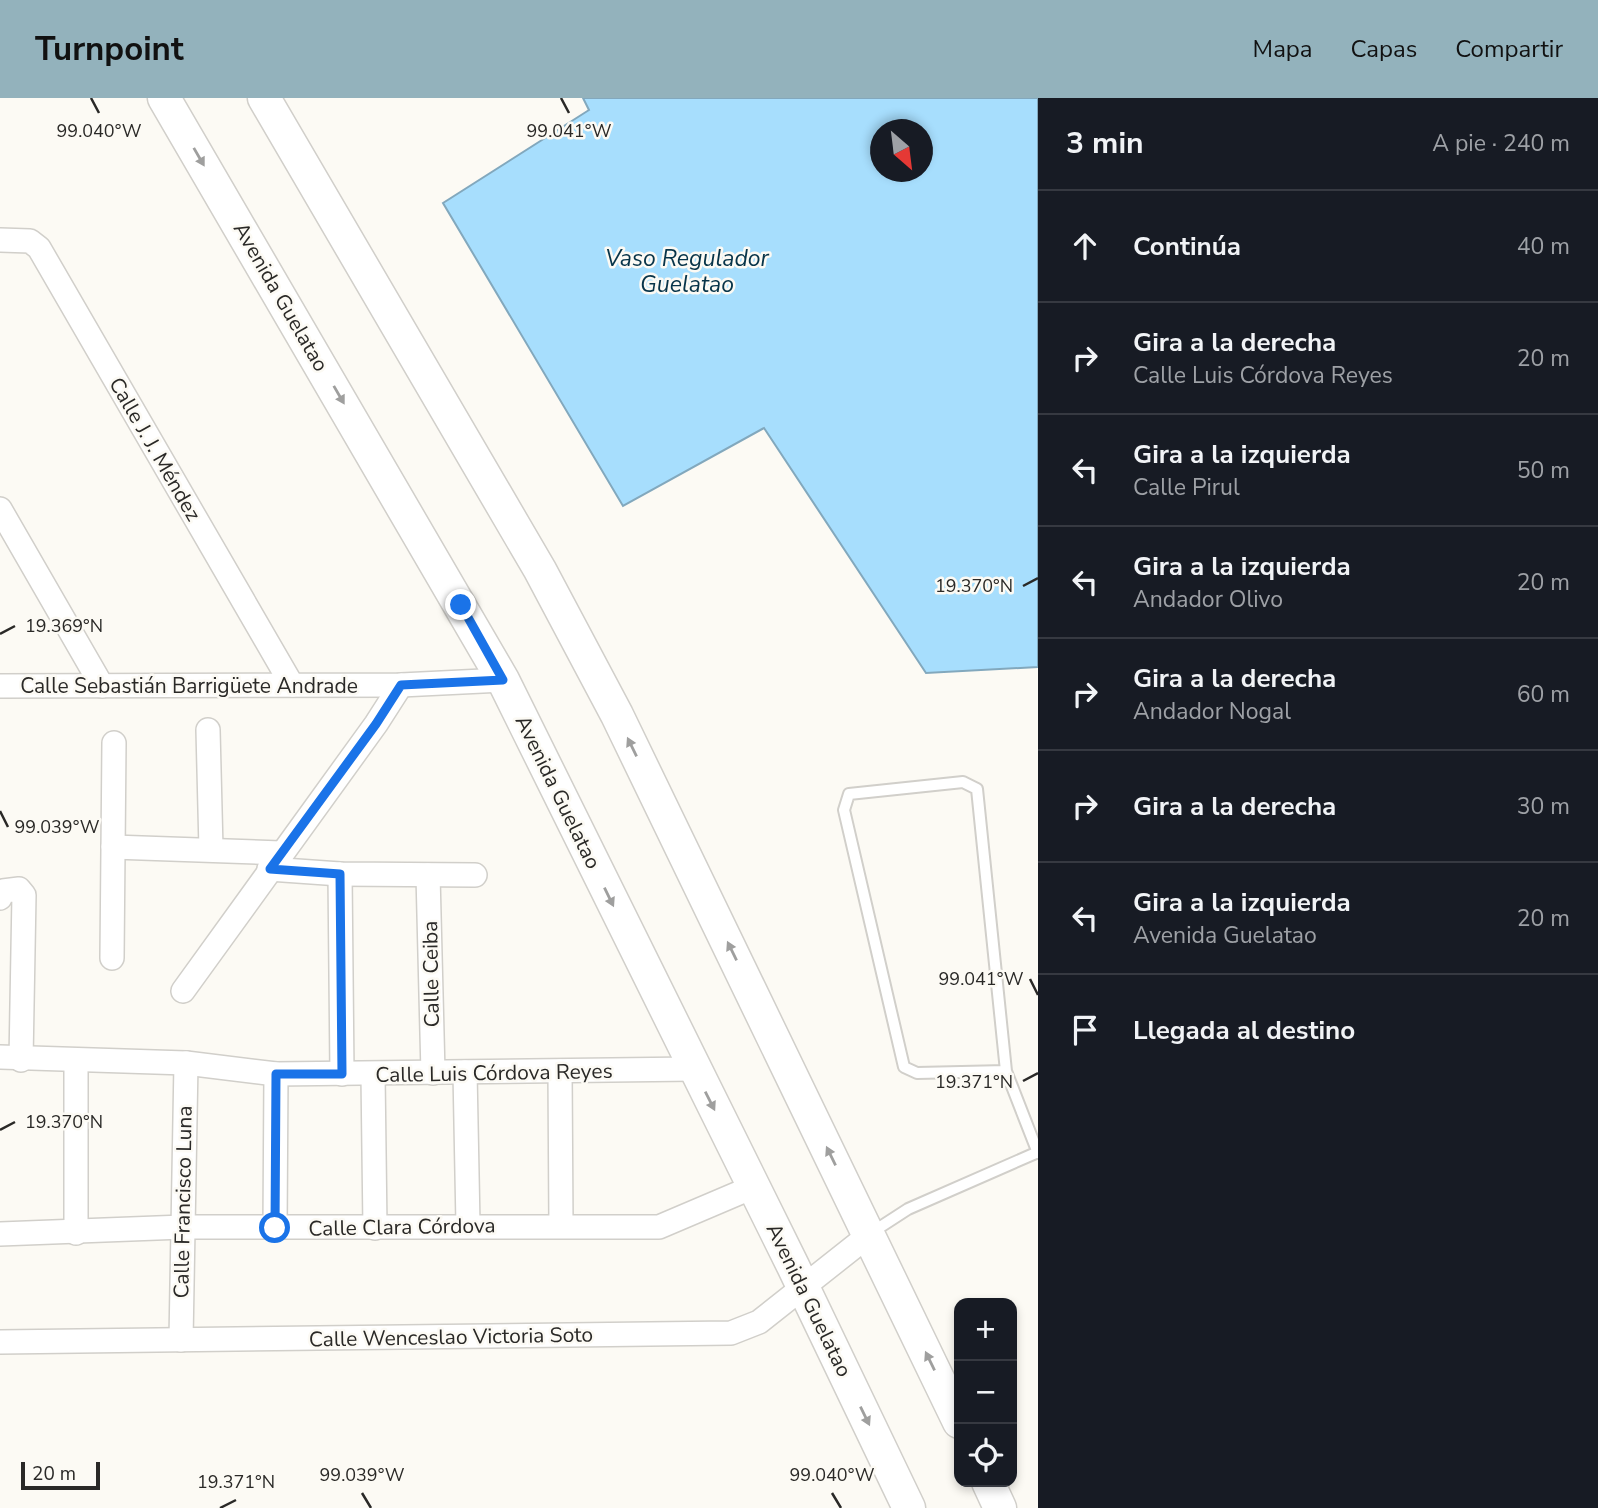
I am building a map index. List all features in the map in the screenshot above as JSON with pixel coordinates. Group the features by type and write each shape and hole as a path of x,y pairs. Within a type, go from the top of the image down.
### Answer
{"main road":[{"name":"Avenida Guelatao","path":"164,98 503,680 909,1508"},
{"path":"264,98 540,570 617,715 954,1412"},
{"path":"990,1487 1000,1508"}],"street":[{"name":"Calle J. J. Méndez","path":"0,240 25,240 39,248 292,685"},
{"path":"0,509 102,686"},
{"name":"Calle Sebastián Barrigüete Andrade","path":"0,686 401,685 503,680"},
{"path":"183,991 275,860 376,724 401,685"},
{"path":"208,730 211,849"},
{"path":"112,958 114,743"},
{"path":"113,847 211,849 340,874 475,875"},
{"path":"340,874 342,1074"},
{"name":"Calle Ceiba","path":"428,875 433,1073"},
{"path":"0,898 3,891 9,889 19,888 24,895 10,1059"},
{"name":"Calle Luis Córdova Reyes","path":"10,1059 186,1063 276,1074 373,1075 694,1069"},
{"path":"76,1060 76,1233"},
{"name":"Calle Francisco Luna","path":"181,1340 186,1063"},
{"path":"465,1072 468,1225"},
{"path":"560,1072 561,1226"},
{"path":"275,1228 276,1074"},
{"path":"373,1075 375,1228"},
{"name":"Calle Clara Córdova","path":"0,1234 183,1227 662,1226 753,1187"},
{"name":"Calle Wenceslao Victoria Soto","path":"0,1342 731,1333 759,1322 798,1278 869,1235"}],"lane":[{"path":"869,1235 908,1209 1038,1152 1006,1071 977,789 963,782 849,794 844,810 904,1067 917,1073 1006,1071"}],"water":[{"name":"Vaso Regulador Guelatao","path":"583,98 1038,98 1038,667 926,673 764,428 623,506 443,203 589,110"}],"route":[{"path":"275,1228 276,1074 342,1074 340,874 270,869 376,724 401,685 503,680 461,605"}]}
